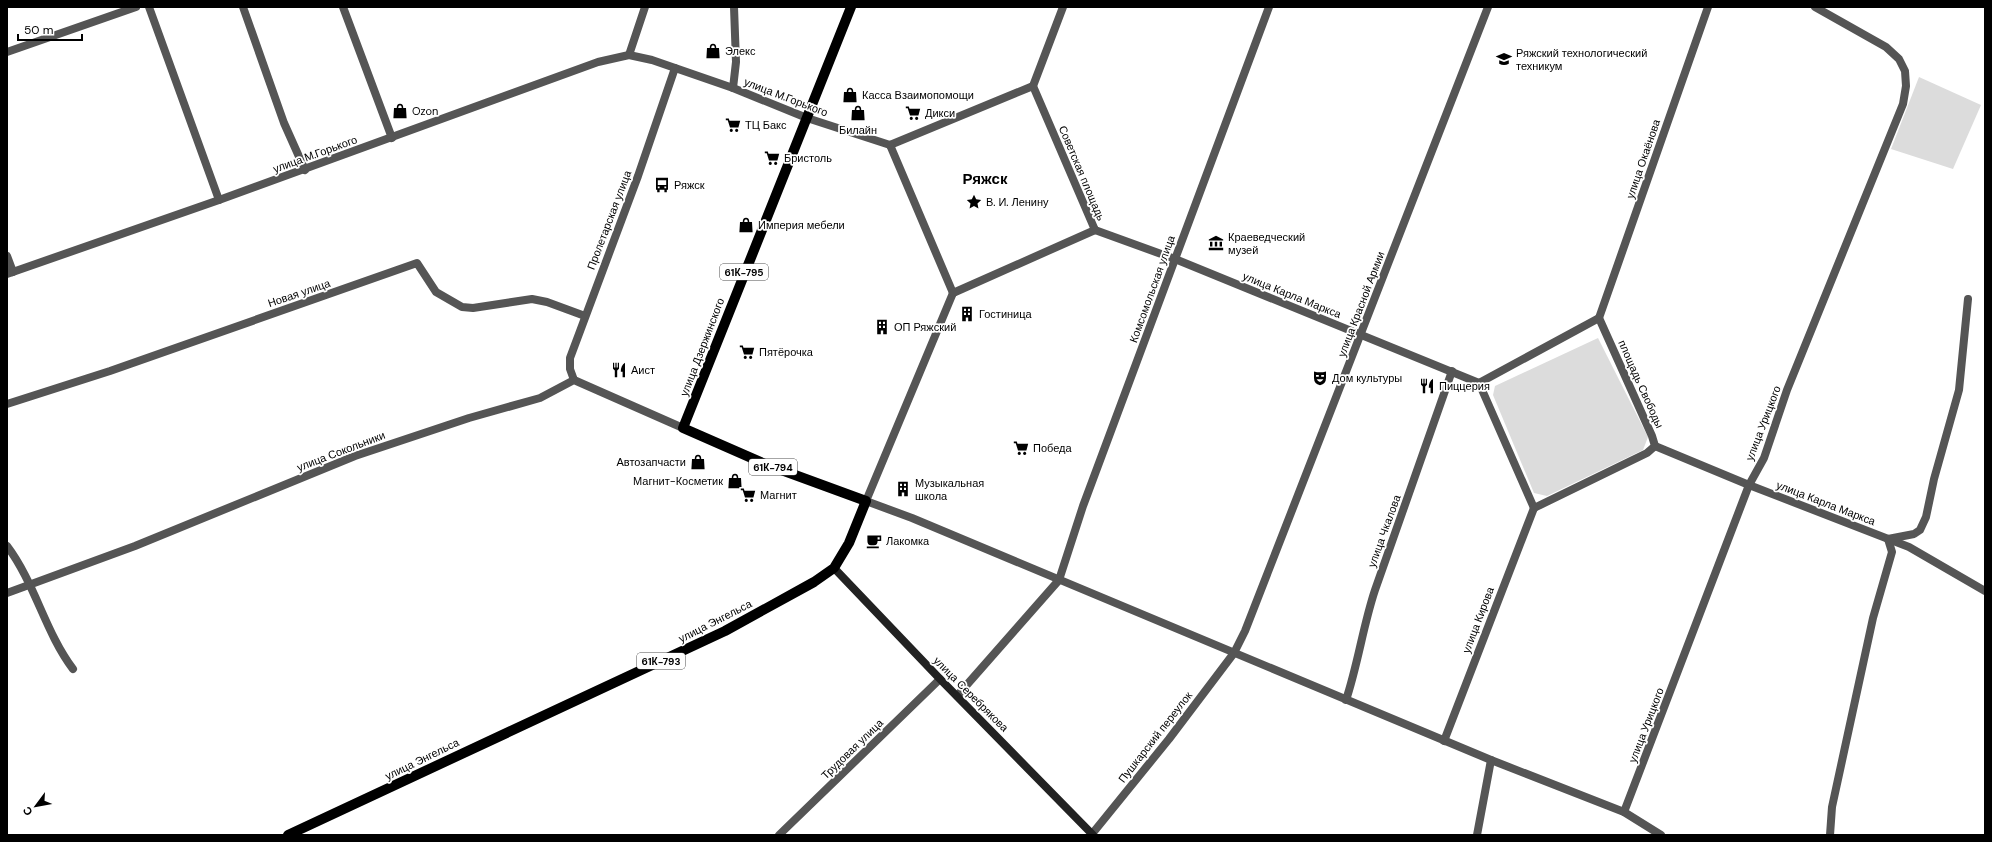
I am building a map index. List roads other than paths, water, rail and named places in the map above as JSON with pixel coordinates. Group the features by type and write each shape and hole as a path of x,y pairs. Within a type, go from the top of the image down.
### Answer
{"main road":[{"name":"улица Дзержинского","path":"683,428 851,7"},
{"name":"61К-794","path":"683,428 765,464 866,501"},
{"name":"улица Энгельса","path":"288,835 725,631 814,582 834,568 849,544 866,501"},
{"name":"улица Серебрякова","path":"834,568 940,680 1093,834"}],"street":[{"path":"7,52 136,7"},
{"path":"149,7 219,200"},
{"path":"243,7 284,123 305,170"},
{"path":"343,7 392,138"},
{"path":"629,55 645,7"},
{"path":"733,88 736,62 734,7"},
{"path":"953,294 890,145 1033,86 1063,7"},
{"name":"Комсомольская улица","path":"1059,580 1083,506 1269,7"},
{"name":"улица Красной Армии","path":"1234,653 1245,631 1488,7"},
{"name":"улица Окаёнова","path":"1599,318 1708,7"},
{"name":"улица Урицкого","path":"1624,812 1749,485 1764,458 1788,390 1903,104 1906,86 1905,71 1899,59 1886,47 1814,7"},
{"name":"улица М.Горького","path":"10,273 305,170 598,62 629,55 675,68 733,88 807,118 890,145"},
{"name":"Пролетарская улица","path":"574,380 570,369 570,358 638,176 675,68"},
{"name":"Советская площадь","path":"953,294 1095,230 1033,86"},
{"name":"улица Карла Маркса","path":"1095,230 1175,259 1479,383"},
{"path":"7,256 10,273"},
{"name":"Новая улица","path":"7,404 110,371 417,263 436,292 462,307 472,308 532,299 547,302 585,316"},
{"name":"улица Энгельса","path":"866,501 953,294"},
{"path":"1830,835 1832,807 1873,618 1887,574 1892,552 1888,539 1914,534 1920,530 1926,517 1934,479 1959,390 1968,299"},
{"path":"1534,508 1479,383 1599,318"},
{"name":"площадь Свободы","path":"1534,508 1648,453 1655,446 1652,436 1599,318"},
{"name":"улица Чкалова","path":"1346,700 1354,676 1366,619 1375,590 1452,371"},
{"path":"574,380 683,428"},
{"name":"улица Сокольники","path":"7,593 135,546 355,456 469,418 540,398 574,380"},
{"name":"улица Карла Маркса","path":"1655,446 1749,485 1909,547 1985,591"},
{"path":"866,501 912,518 1444,741 1624,812 1661,835"},
{"name":"улица Кирова","path":"1444,741 1534,508"},
{"path":"7,546 29,585 60,652 73,669"},
{"path":"957,696 1059,580"},
{"name":"Пушкарский переулок","path":"1093,834 1169,739 1234,653"},
{"name":"Трудовая улица","path":"779,835 940,680"},
{"path":"1477,835 1491,760"}],"place":[{"name":"Элекс","path":"713,51"},
{"name":"Ряжский технологический техникум","path":"1504,59"},
{"name":"Касса Взаимопомощи","path":"850,95"},
{"name":"Ozon","path":"400,111"},
{"name":"Билайн","path":"858,113"},
{"name":"Дикси","path":"913,113"},
{"name":"ТЦ Бакс","path":"733,125"},
{"name":"Бристоль","path":"772,158"},
{"name":"Ряжск","path":"662,185"},
{"name":"В. И. Ленину","path":"974,202"},
{"name":"Империя мебели","path":"746,225"},
{"name":"Краеведческий музей","path":"1216,243"},
{"name":"Гостиница","path":"967,314"},
{"name":"ОП Ряжский","path":"882,327"},
{"name":"Пятёрочка","path":"747,352"},
{"name":"Аист","path":"619,370"},
{"name":"Дом культуры","path":"1320,378"},
{"name":"Пиццерия","path":"1427,386"},
{"name":"Победа","path":"1021,448"},
{"name":"Автозапчасти","path":"698,462"},
{"name":"Магнит-Косметик","path":"735,481"},
{"name":"Музыкальная школа","path":"903,489"},
{"name":"Магнит","path":"748,495"},
{"name":"Лакомка","path":"874,541"}],"district":[{"name":"Ряжск","path":"985,179"}]}
